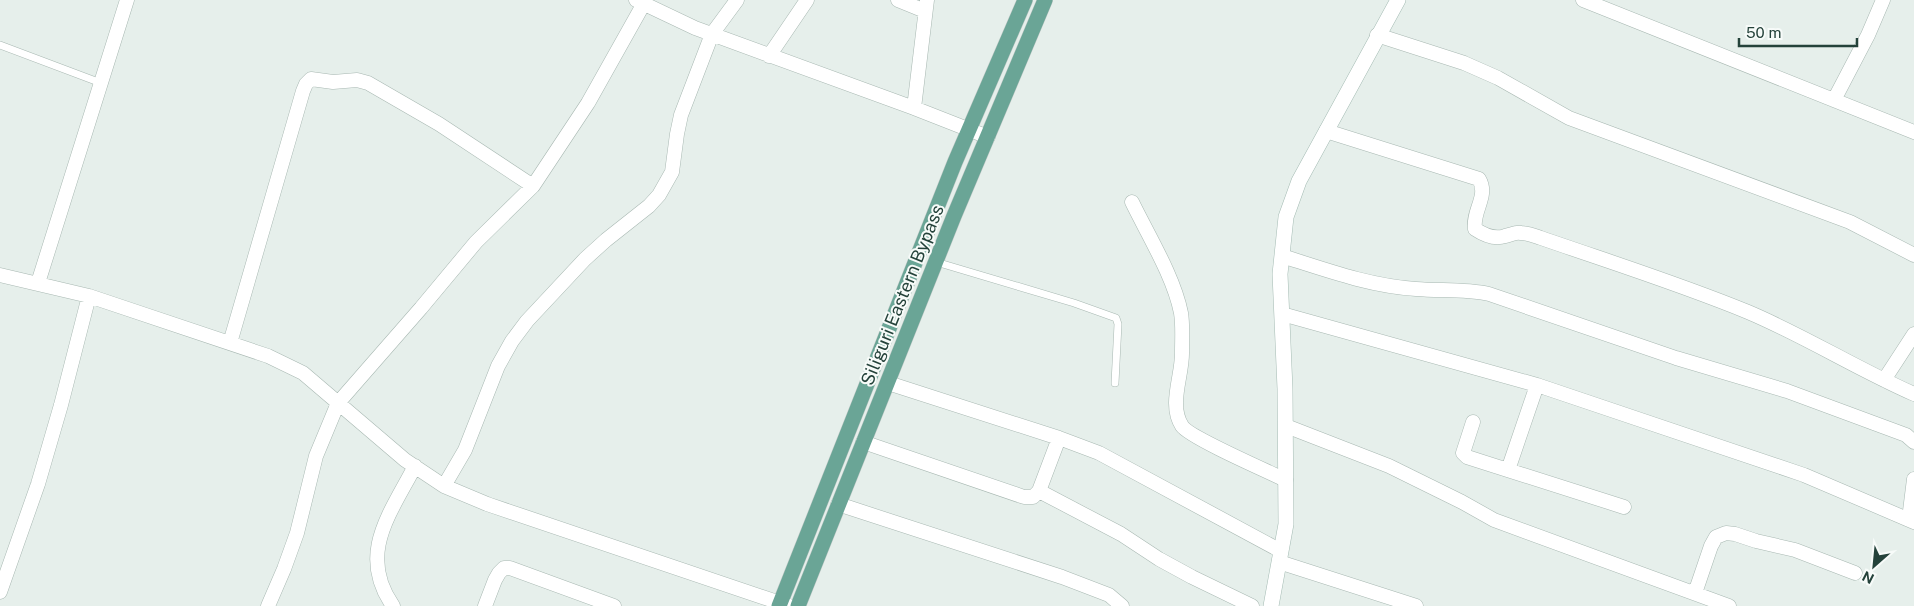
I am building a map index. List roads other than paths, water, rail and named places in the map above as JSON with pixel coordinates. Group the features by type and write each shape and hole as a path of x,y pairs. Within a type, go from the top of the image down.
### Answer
{"main road":[{"name":"Siliguri Eastern Bypass","path":"798,606 936,262 1045,0"},
{"name":"Siliguri Eastern Bypass","path":"783,605 955,162 1024,4"}],"street":[{"path":"38,283 127,0"},
{"path":"444,486 465,450 498,366 512,341 527,321 585,259 649,206 659,195 672,172 681,115 712,34 736,0"},
{"path":"769,56 807,0"},
{"path":"898,0 926,6 914,108"},
{"path":"1271,606 1286,524 1286,426 1280,274 1286,217 1295,190 1377,35 1398,0"},
{"path":"1583,0 1914,132"},
{"path":"1834,100 1868,35 1883,0"},
{"path":"268,606 297,533 316,456 338,403 476,242 533,186 588,103 648,4 712,34 988,137"},
{"path":"1377,35 1464,63 1498,78 1569,118 1850,222 1914,255"},
{"path":"230,343 303,92 306,84 311,79 333,82 357,80 368,83 439,124 533,186"},
{"path":"1326,131 1479,179 1483,192 1474,222 1475,229 1483,234 1491,237 1504,237 1512,233 1521,233 1541,238 1748,312 1808,339 1914,394"},
{"path":"1132,202 1167,272 1181,313 1182,354 1176,413 1182,428 1202,440 1286,480"},
{"path":"1282,256 1339,275 1378,284 1415,289 1468,290 1489,294 1676,358 1787,391 1906,435 1914,442"},
{"path":"0,275 89,296 268,356 303,373 410,463 444,486 487,504 783,605"},
{"path":"0,590 38,484 61,405 89,296"},
{"path":"1282,314 1537,385 1804,475 1911,521 1914,479"},
{"path":"1884,380 1914,334"},
{"path":"888,382 1059,438 1098,453 1133,471 1280,556 1416,606"},
{"path":"1508,470 1537,385"},
{"path":"1473,422 1463,452 1464,455 1624,507"},
{"path":"1286,426 1389,466 1494,520 1729,606"},
{"path":"373,432 410,463"},
{"path":"863,442 1024,497 1033,497 1039,491 1059,438"},
{"path":"393,606 387,597 378,574 376,549 410,463"},
{"path":"1039,491 1121,534 1159,559 1192,577 1252,606"},
{"path":"838,504 1062,577 1110,595 1122,606"},
{"path":"1695,593 1711,546 1716,538 1726,533 1795,550 1855,573"},
{"path":"485,606 499,573 504,568 510,568 614,606"}],"lane":[{"path":"0,45 101,83"},
{"path":"936,262 1065,300 1116,318 1118,324 1115,383"}]}
